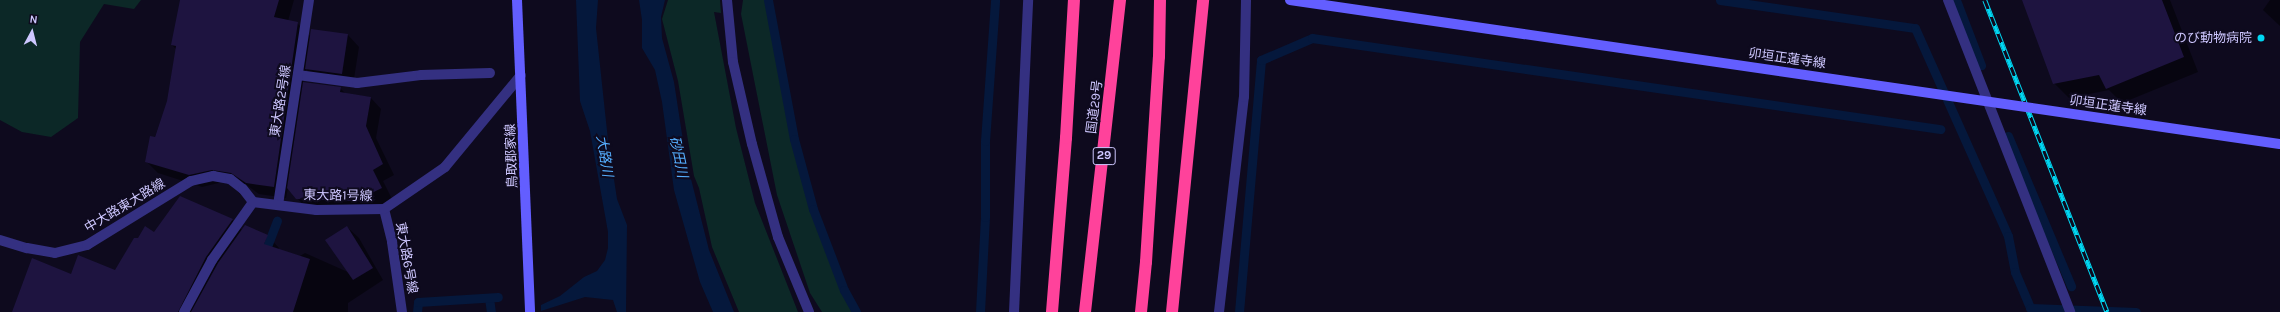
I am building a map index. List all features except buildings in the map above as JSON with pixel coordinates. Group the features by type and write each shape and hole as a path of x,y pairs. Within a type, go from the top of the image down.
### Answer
{"highway":[{"path":"1052,312 1066,138 1074,0"},
{"name":"国道29号","path":"1085,312 1120,0"},
{"path":"1141,312 1148,238 1159,57 1160,0"},
{"path":"1172,312 1203,0"}],"main road":[{"name":"鳥取郡家線","path":"518,0 530,312"},
{"name":"卯垣正蓮寺線","path":"1290,0 2280,144"}],"street":[{"name":"東大路2号線","path":"278,205 309,0"},
{"path":"727,0 733,62 752,144 778,237 809,312"},
{"path":"1014,312 1028,0"},
{"path":"1219,312 1244,97 1246,0"},
{"path":"1948,0 2070,312"},
{"path":"298,75 357,83 421,75 490,74"},
{"name":"東大路1号線","path":"253,202 316,210 384,210 445,167 521,75"},
{"name":"中大路東大路線","path":"0,240 27,248 55,252 87,245 191,181 213,176 230,179 243,189 253,202"},
{"path":"184,312 212,260 253,202"},
{"name":"東大路6号線","path":"384,210 392,242 402,312"}],"green space":[{"path":"0,0 141,0 134,9 104,4 80,42 78,118 51,137 22,132 0,120"},
{"path":"668,0 720,0 721,13 714,12 736,128 755,203 798,312 739,312 712,247 699,188 694,176 678,81 662,19"},
{"path":"743,0 766,0 792,139 812,210 843,290 855,312 822,312 810,293 777,195 741,14"}],"water":[{"name":"大路川","path":"576,0 598,0 596,28 608,140 617,199 627,225 626,312 617,312 613,300 585,297 541,311 541,305 560,296 584,277 597,271 605,260 608,248 608,232 590,131 580,101"},
{"name":"砂田川","path":"639,0 665,0 661,17 662,38 674,82 691,179 709,250 734,312 713,312 700,282 674,190 662,102 655,70 642,48 642,20"}],"waterway":[{"path":"768,0 794,139 813,209 844,290 856,312"},
{"path":"980,312 985,217 985,141 995,0"},
{"path":"1720,0 1915,28 2008,236 2015,272 2030,308 2136,312"},
{"path":"1956,0 1981,65"},
{"path":"1239,312 1261,60 1312,38 1940,129"},
{"path":"2008,136 2071,286"},
{"path":"263,257 277,221"},
{"path":"417,312 418,302 498,297"},
{"path":"489,298 491,312"}],"railway":[{"path":"1985,0 2107,312"}],"place":[{"name":"のび動物病院","path":"2261,38"}]}
